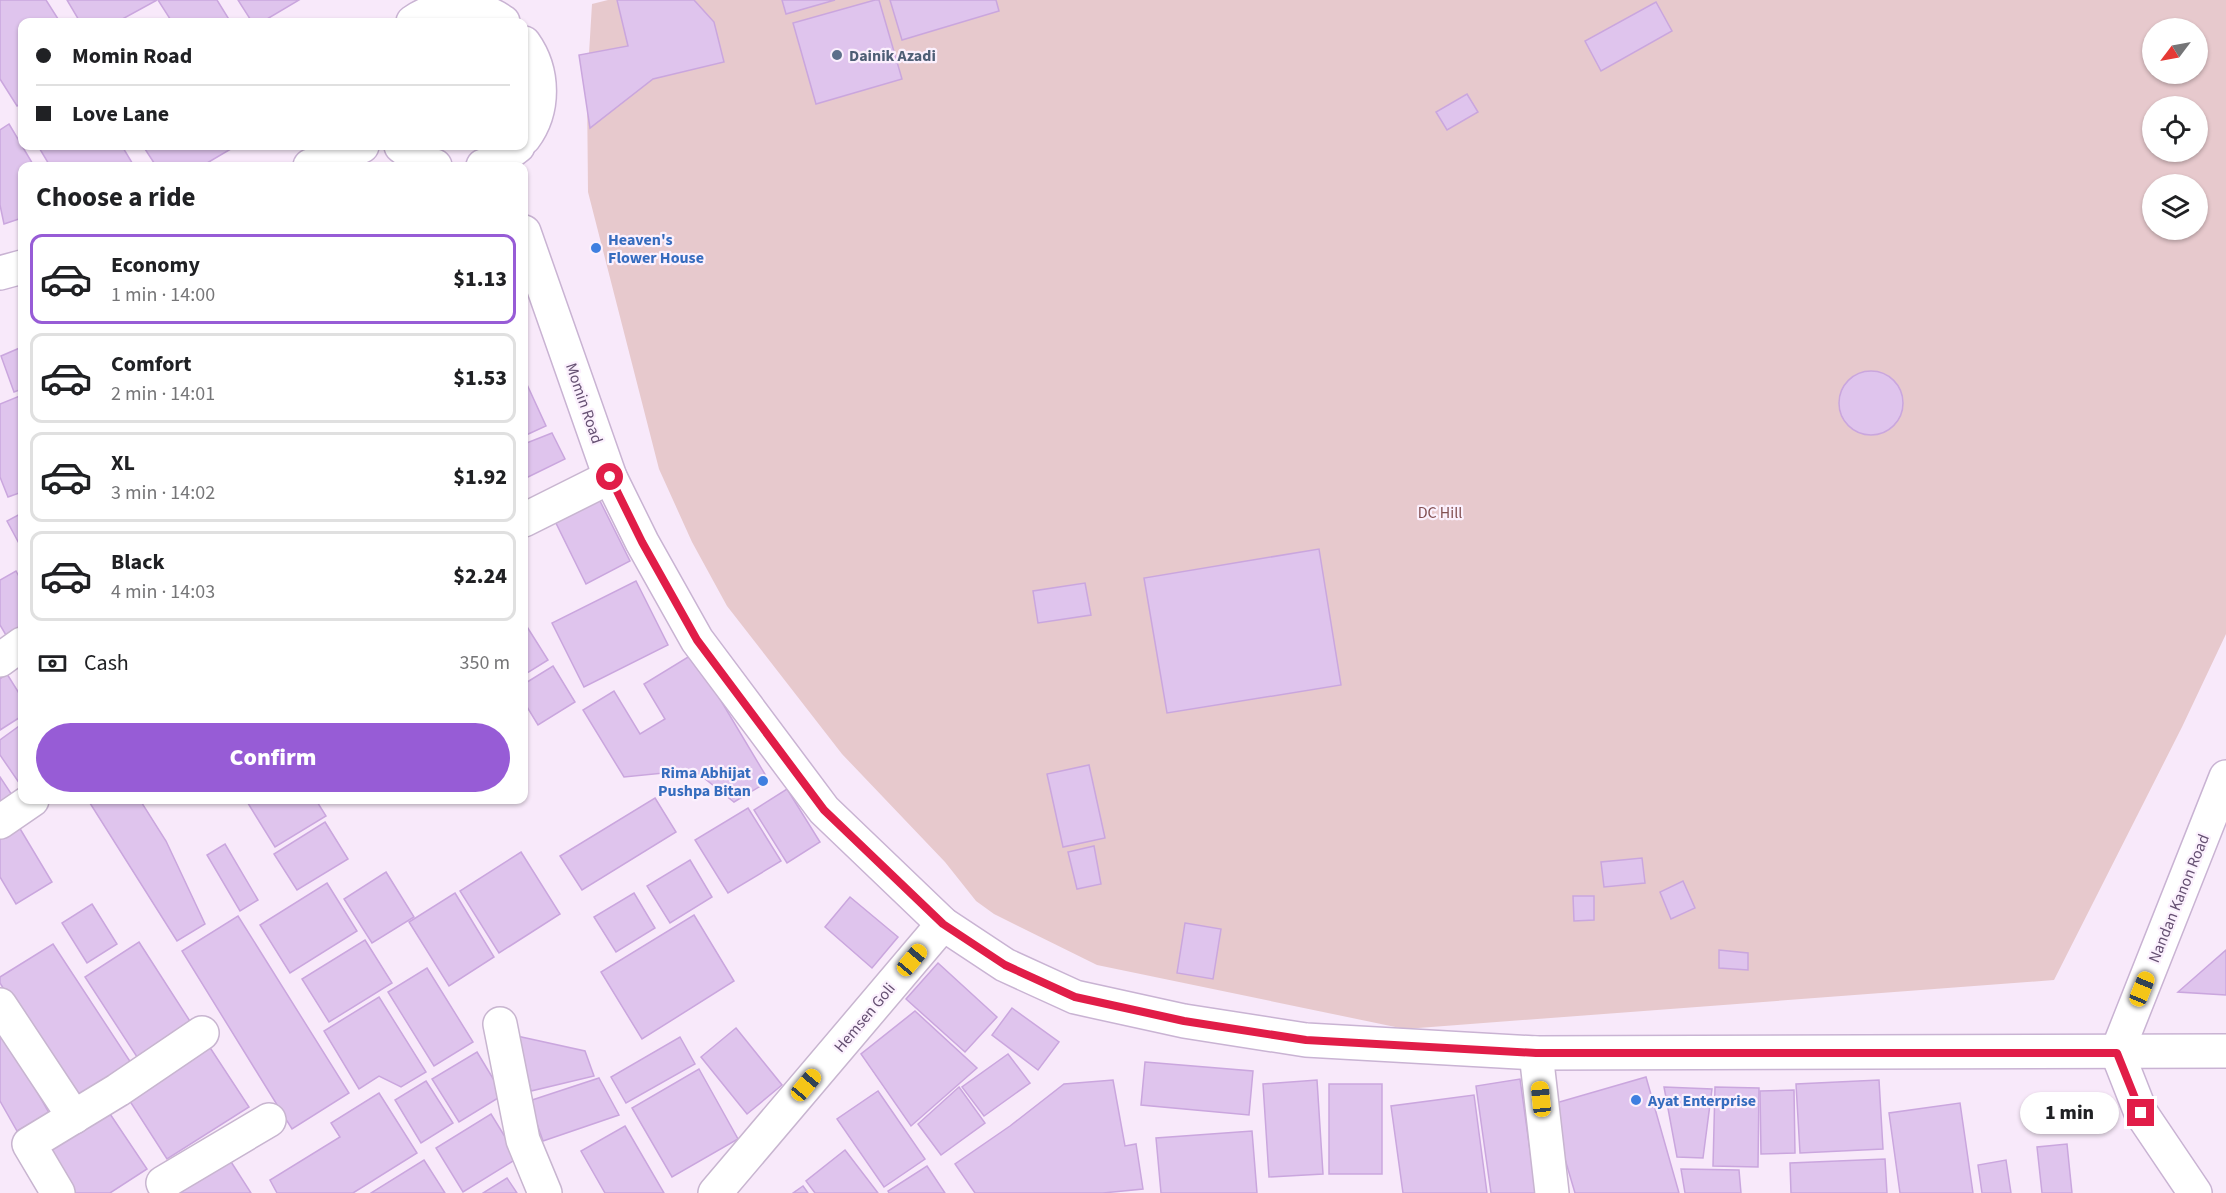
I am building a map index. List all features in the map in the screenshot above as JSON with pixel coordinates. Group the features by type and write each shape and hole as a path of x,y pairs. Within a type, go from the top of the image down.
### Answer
{"main road":[{"path":"422,18 457,4 494,18"},
{"path":"528,51 537,68 540,89 537,111 528,132"},
{"path":"320,162 352,150"},
{"name":"Momin Road","path":"528,242 610,477 642,542 697,640 824,810 943,924 1005,965 1075,997 1184,1021 1306,1040 1536,1053 2226,1051"},
{"path":"0,273 18,268"},
{"path":"0,297 18,292"},
{"path":"528,518 610,477"},
{"path":"0,660 18,647"},
{"name":"Nandan Kanon Road","path":"2117,1053 2226,777"},
{"path":"0,822 26,804"},
{"name":"Hemsen Goli","path":"716,1193 943,924"},
{"path":"0,1005 74,1117"},
{"path":"500,1024 523,1140 545,1193"},
{"path":"58,1193 29,1144 118,1090 202,1033"},
{"path":"1536,1053 1551,1193"},
{"path":"2117,1053 2141,1113 2194,1193"},
{"path":"161,1190 269,1120"}],"green space":[{"name":"DC Hill","path":"608,0 2226,0 2226,634 2182,727 2054,980 1405,1029 1097,965 994,914 976,901 945,862 842,754 727,606 692,542 659,469 588,192 587,87 592,4"}],"building":[{"path":"0,0 46,0 57,18 18,18 18,105 0,79"},
{"path":"67,0 157,0 124,18 78,18"},
{"path":"158,0 217,0 228,18 169,18"},
{"path":"238,0 299,0 269,18 249,18"},
{"path":"617,0 694,0 714,22 724,62 653,79 590,128 579,55 628,46"},
{"path":"782,0 835,0 786,14"},
{"path":"879,0 902,79 816,104 793,23"},
{"path":"890,0 996,0 999,11 902,40"},
{"path":"1656,2 1672,31 1601,71 1585,41"},
{"path":"1467,94 1478,112 1447,130 1436,112"},
{"path":"9,124 18,139 18,150 24,150 32,162 18,162 18,219 4,224 0,205 0,130"},
{"path":"40,150 124,150 132,162 48,162"},
{"path":"146,150 229,150 209,162 153,162"},
{"path":"18,349 18,390 14,392 1,356"},
{"path":"1865,371 1877,371 1894,380 1901,391 1903,403 1901,415 1894,426 1877,435 1865,435 1853,430 1844,421 1839,409 1839,397 1844,385 1853,376"},
{"path":"528,387 546,426 528,434"},
{"path":"18,397 18,493 8,497 0,477 0,404"},
{"path":"552,433 565,459 528,477 528,442"},
{"path":"595,491 630,561 586,584 551,513"},
{"path":"18,515 18,542 7,521"},
{"path":"1319,549 1341,685 1167,713 1144,578"},
{"path":"16,571 18,575 18,644 13,647 0,625 0,580"},
{"path":"636,581 668,645 584,687 552,623"},
{"path":"1085,583 1091,615 1038,623 1033,591"},
{"path":"528,628 548,660 528,672"},
{"path":"693,654 769,781 734,802 694,770 624,777 583,710 614,691 640,734 665,719 644,684"},
{"path":"553,666 575,702 538,725 528,709 528,682"},
{"path":"7,674 18,692 18,719 0,730 0,679"},
{"path":"18,727 18,781 0,755 0,740"},
{"path":"1089,765 1105,838 1063,847 1047,774"},
{"path":"0,777 14,798 0,808"},
{"path":"787,789 820,842 787,863 754,810"},
{"path":"655,798 676,832 582,890 560,856"},
{"path":"91,804 143,804 166,841 205,924 177,941"},
{"path":"248,804 318,804 326,816 275,847"},
{"path":"748,808 781,861 728,893 695,840"},
{"path":"325,822 348,859 297,890 274,854"},
{"path":"19,827 52,882 16,904 0,877 0,838"},
{"path":"225,844 258,900 240,911 207,855"},
{"path":"1094,846 1101,884 1077,889 1068,852"},
{"path":"521,852 560,914 499,953 460,891"},
{"path":"1642,858 1645,883 1604,887 1601,862"},
{"path":"690,860 712,897 670,923 647,886"},
{"path":"386,872 414,917 372,943 344,899"},
{"path":"1683,881 1695,908 1671,919 1660,892"},
{"path":"327,883 357,931 290,973 260,925"},
{"path":"455,893 494,957 449,986 409,922"},
{"path":"634,893 655,928 616,952 594,917"},
{"path":"1573,896 1594,896 1594,920 1574,921"},
{"path":"850,897 898,937 872,968 825,927"},
{"path":"92,904 117,944 87,963 62,923"},
{"path":"694,915 734,981 642,1039 601,972"},
{"path":"238,916 349,1093 292,1129 182,951"},
{"path":"1185,923 1221,929 1213,979 1177,973"},
{"path":"365,940 392,983 329,1022 302,979"},
{"path":"139,942 195,1029 141,1063 85,977"},
{"path":"53,944 137,1072 78,1109 0,983 0,977"},
{"path":"1719,950 1748,953 1748,970 1719,968"},
{"path":"2226,950 2226,995 2178,992"},
{"path":"938,963 997,1017 965,1052 906,999"},
{"path":"427,968 473,1042 434,1066 388,992"},
{"path":"379,997 426,1072 401,1087 379,1076 359,1089 324,1031"},
{"path":"1012,1008 1059,1042 1038,1070 992,1035"},
{"path":"915,1011 977,1068 911,1126 861,1054"},
{"path":"0,1026 49,1113 17,1131 0,1101"},
{"path":"736,1028 782,1085 747,1114 701,1057"},
{"path":"517,1036 585,1051 594,1076 531,1091"},
{"path":"680,1037 695,1064 626,1103 611,1077"},
{"path":"205,1040 249,1107 167,1159 124,1092"},
{"path":"477,1052 503,1095 459,1122 432,1079"},
{"path":"1008,1054 1030,1083 984,1116 962,1087"},
{"path":"1145,1062 1253,1071 1249,1115 1141,1105"},
{"path":"699,1069 738,1139 672,1177 632,1108"},
{"path":"1646,1077 1679,1193 1575,1193 1549,1105"},
{"path":"599,1078 619,1115 543,1141 529,1101"},
{"path":"1520,1079 1536,1193 1491,1193 1476,1086"},
{"path":"1113,1080 1125,1146 1136,1144 1143,1189 1103,1193 975,1193 955,1164 1010,1126 1064,1084"},
{"path":"1317,1080 1323,1174 1269,1177 1263,1084"},
{"path":"1879,1080 1883,1149 1800,1153 1796,1084"},
{"path":"426,1081 453,1123 421,1143 395,1100"},
{"path":"1329,1084 1382,1084 1382,1174 1329,1174"},
{"path":"959,1087 985,1123 941,1155 918,1124"},
{"path":"1664,1087 1712,1089 1703,1158 1677,1157"},
{"path":"1715,1087 1759,1088 1758,1167 1713,1166"},
{"path":"1794,1090 1795,1153 1761,1154 1760,1091"},
{"path":"878,1091 925,1159 884,1187 837,1119"},
{"path":"379,1093 417,1153 353,1193 277,1193 270,1180 340,1137 331,1123"},
{"path":"1474,1095 1487,1193 1403,1193 1391,1106"},
{"path":"1960,1103 1973,1193 1900,1193 1889,1113"},
{"path":"104,1105 147,1169 110,1193 69,1193 40,1149"},
{"path":"491,1114 518,1158 463,1192 436,1148"},
{"path":"625,1126 664,1193 605,1193 581,1151"},
{"path":"1252,1131 1257,1193 1161,1193 1156,1138"},
{"path":"2067,1144 2072,1193 2042,1193 2037,1147"},
{"path":"845,1150 878,1193 815,1193 806,1181"},
{"path":"226,1154 251,1193 180,1193 175,1186"},
{"path":"1885,1159 1887,1193 1791,1193 1790,1163"},
{"path":"424,1160 445,1193 371,1193"},
{"path":"2006,1160 2011,1193 1982,1193 1978,1165"},
{"path":"927,1166 945,1193 889,1193 888,1191"},
{"path":"1681,1169 1739,1170 1741,1193 1685,1193"},
{"path":"507,1178 517,1193 483,1193"},
{"path":"803,1186 808,1193 793,1193"}],"place":[{"name":"Dainik Azadi","path":"837,55"},
{"name":"Heaven's Flower House","path":"596,248"},
{"name":"Rima Abhijat Pushpa Bitan","path":"763,781"},
{"name":"Ayat Enterprise","path":"1636,1100"}],"route":[{"path":"610,477 642,542 697,640 824,810 943,924 1005,965 1075,997 1184,1021 1306,1040 1536,1053 2117,1053 2141,1113"}]}
